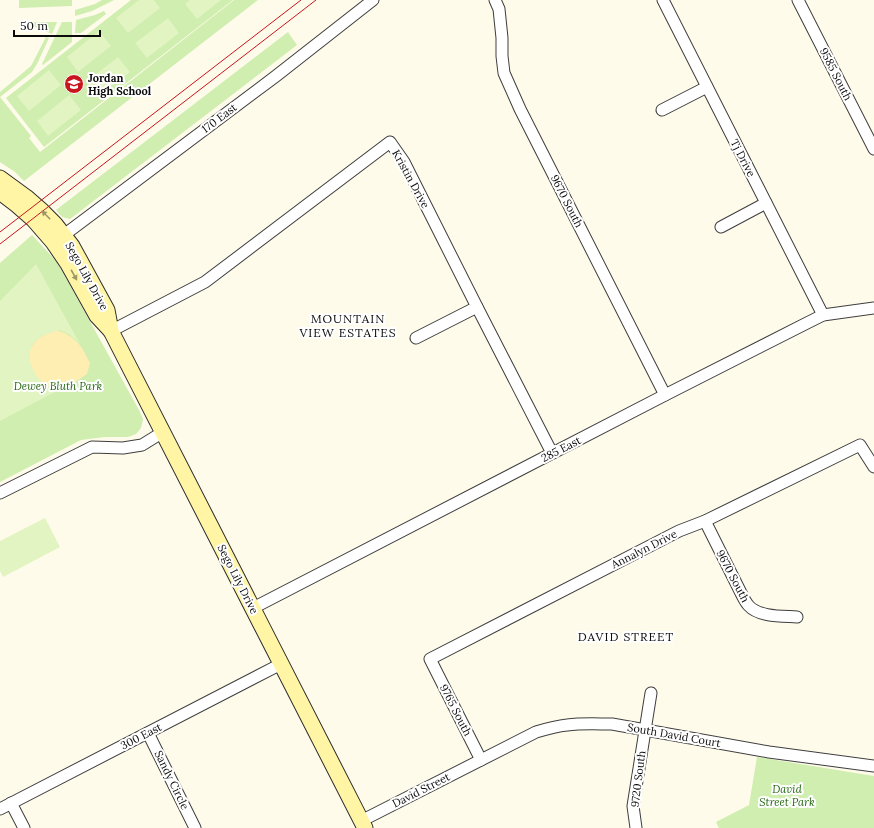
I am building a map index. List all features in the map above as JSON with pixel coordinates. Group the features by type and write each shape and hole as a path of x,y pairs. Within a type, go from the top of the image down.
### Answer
{"main road":[{"name":"Sego Lily Drive","path":"0,178 42,211 72,246 107,310 111,331"},
{"name":"Sego Lily Drive","path":"0,192 33,219 53,242 68,264 97,316 111,331 363,824"}],"street":[{"name":"170 East","path":"64,235 276,76 374,0"},
{"name":"9670 South","path":"495,0 499,9 504,73 520,109 665,395"},
{"name":"Tj Drive","path":"663,0 823,315"},
{"name":"9585 South","path":"798,0 874,149"},
{"path":"662,110 707,87"},
{"name":"Kristin Drive","path":"111,331 205,282 390,142 404,162 552,453"},
{"path":"721,227 766,203"},
{"path":"416,338 477,307"},
{"name":"285 East","path":"253,608 823,315 874,308"},
{"path":"0,493 92,447 123,448 142,445 163,432"},
{"name":"Annalyn Drive","path":"430,659 679,531 705,522 860,445 874,467"},
{"name":"9670 South","path":"705,522 749,606 759,612 772,615 797,617"},
{"name":"9765 South","path":"430,659 481,760"},
{"name":"300 East","path":"0,809 281,664"},
{"name":"9720 South","path":"636,828 632,806 651,693"},
{"name":"South David Court","path":"481,760 536,732 569,724 612,724 769,752 874,766"},
{"name":"Sandy Circle","path":"148,732 195,828"},
{"name":"David Street","path":"363,824 481,760"},
{"path":"11,803 24,828"}],"green space":[{"path":"19,0 72,0 72,6 19,8"},
{"path":"102,0 114,0 92,11 75,16 75,10 95,4"},
{"path":"131,0 233,0 44,147 6,98"},
{"path":"139,0 154,0 160,8 128,33 116,18"},
{"path":"190,0 221,0 197,19 185,4"},
{"path":"234,0 258,0 24,181 15,172 0,162 0,97 31,136 29,138 40,152"},
{"path":"104,11 106,14 81,33 75,33 76,20"},
{"path":"168,18 179,33 147,58 135,43"},
{"path":"24,22 57,22 52,34"},
{"path":"62,22 72,22 72,42 43,65 42,64"},
{"path":"99,31 111,46 78,72 67,57"},
{"path":"288,32 297,45 70,219 62,217 56,210"},
{"path":"46,37 49,38 32,72 0,97 0,92 31,66"},
{"path":"118,57 130,72 98,97 86,82"},
{"path":"49,70 61,85 29,111 17,96"},
{"path":"69,95 81,110 48,136 37,121"},
{"name":"Dewey Bluth Park","path":"32,235 57,262 143,419 141,428 136,434 128,437 105,437 81,440 0,482 0,263"},
{"path":"36,264 80,344 74,338 61,331 53,332 38,339 31,348 30,354 30,360 35,373 41,381 48,385 66,386 0,421 0,301"},
{"path":"45,518 60,547 3,577 0,571 0,541"},
{"name":"David Street Park","path":"757,757 874,776 874,828 719,828 716,822 749,805"}],"sand":[{"path":"55,331 63,332 76,341 90,363 87,374 77,381 63,387 50,386 41,382 32,370 29,360 30,350 34,343 42,336"}],"tram line":[{"path":"0,232 301,0"},
{"path":"0,244 316,0"}],"place":[{"name":"Jordan High School","path":"74,84"}],"district":[{"name":"MOUNTAIN VIEW ESTATES","path":"348,325"},
{"name":"DAVID STREET","path":"626,636"}]}
